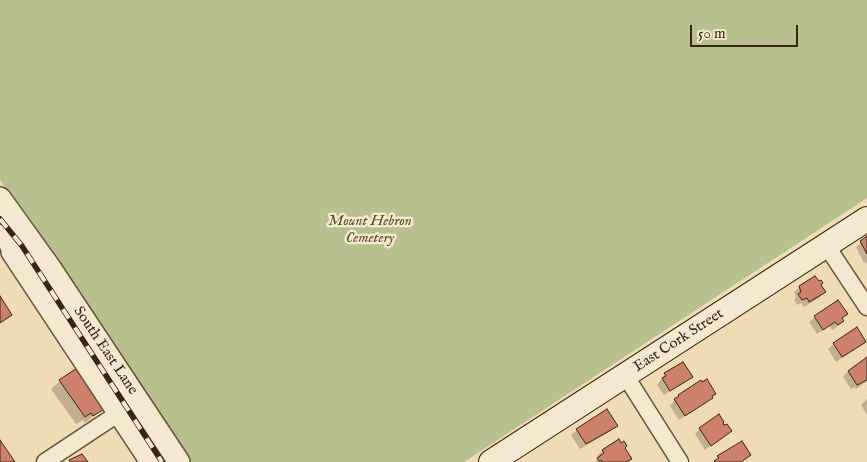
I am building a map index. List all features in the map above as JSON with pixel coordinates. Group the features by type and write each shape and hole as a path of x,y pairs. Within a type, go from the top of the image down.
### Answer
{"main road":[{"name":"East Cork Street","path":"491,462 867,219"}],"street":[{"name":"South East Lane","path":"0,198 31,240 178,462"},
{"path":"0,232 6,256 31,240"},
{"path":"826,245 867,307"},
{"name":"South East Lane","path":"6,256 119,413 151,462"},
{"path":"625,375 680,462"},
{"path":"45,462 119,413"}],"green space":[{"name":"Mount Hebron Cemetery","path":"0,0 867,0 867,198 464,462 188,462 48,247 0,180"}],"building":[{"path":"867,236 867,254 860,241"},
{"path":"815,276 819,281 821,280 823,283 821,285 826,292 809,302 807,298 802,300 798,294 801,292 799,286"},
{"path":"0,296 12,315 0,323"},
{"path":"838,300 848,314 842,318 844,321 838,325 835,322 823,330 814,316"},
{"path":"857,327 866,342 842,357 833,343"},
{"path":"867,357 867,380 857,385 848,371"},
{"path":"683,362 693,377 670,391 662,378 666,376 664,373"},
{"path":"80,366 106,408 93,416 91,413 85,417 59,380"},
{"path":"707,379 716,394 712,396 713,398 685,416 674,399 701,380 702,382"},
{"path":"607,409 618,426 586,444 576,429"},
{"path":"719,414 724,425 727,424 732,431 711,446 699,428"},
{"path":"619,439 621,443 624,441 627,446 625,448 632,459 626,462 599,461 597,458 604,453 602,450"},
{"path":"0,440 15,462 0,462"},
{"path":"742,441 751,455 741,462 714,461 719,458 717,456"},
{"path":"82,454 88,462 70,462 69,460"}],"railway":[{"path":"0,219 22,246 162,462"}]}
